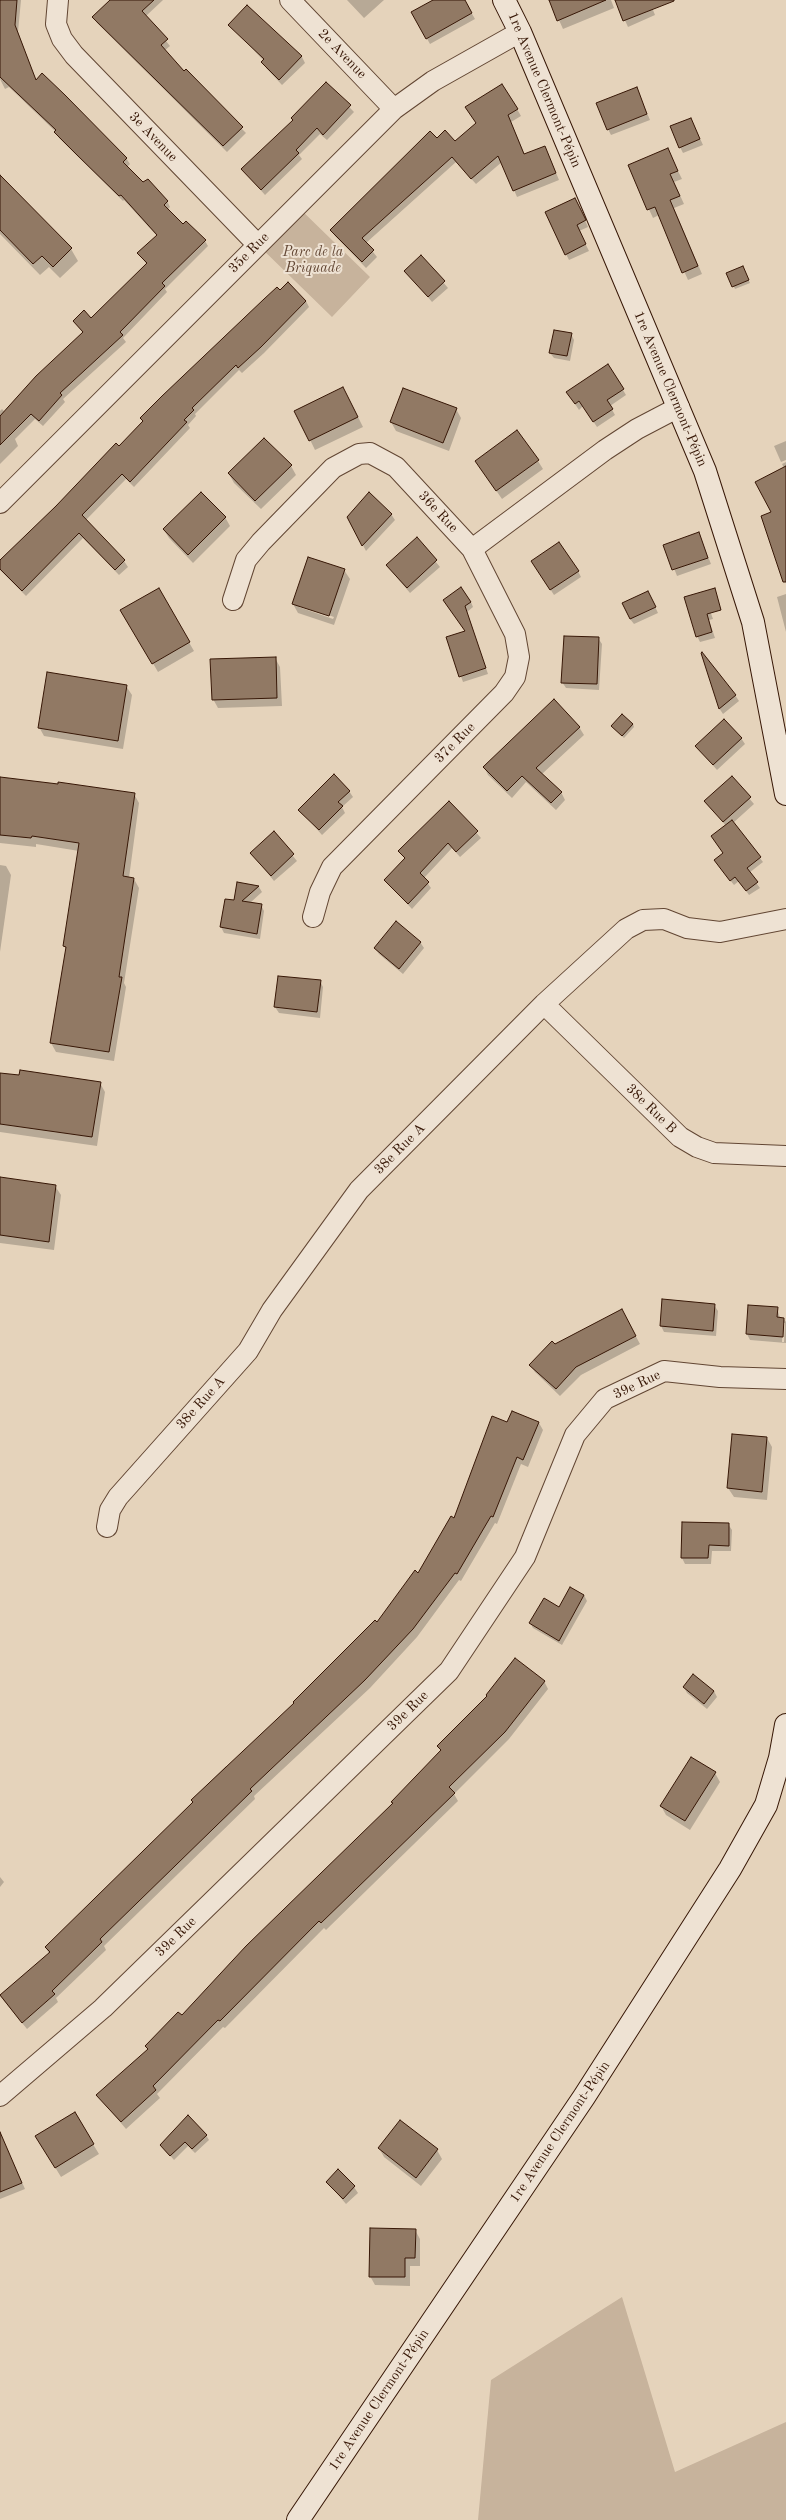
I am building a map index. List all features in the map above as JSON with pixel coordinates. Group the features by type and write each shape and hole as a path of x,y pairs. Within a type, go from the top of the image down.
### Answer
{"street":[{"name":"3e Avenue","path":"58,0 56,24 62,39 74,55 257,244"},
{"name":"2e Avenue","path":"290,0 394,108"},
{"name":"1re Avenue Clermont-Pépin","path":"504,0 520,32 705,471 753,622 786,794"},
{"name":"35e Rue","path":"0,503 394,108 432,81 520,32"},
{"path":"472,549 606,450 637,429 679,407"},
{"name":"36e Rue","path":"233,600 246,560 261,542 333,468 359,454 370,453 396,467 472,549"},
{"name":"37e Rue","path":"313,917 320,892 332,867 504,693 515,677 519,657 515,634 472,549"},
{"name":"38e Rue A","path":"107,1526 110,1510 118,1497 248,1350 272,1310 359,1190 544,1004 626,929 643,920 664,919 688,928 720,932 786,918"},
{"name":"38e Rue B","path":"544,1004 680,1136 697,1147 714,1153 786,1156"},
{"name":"39e Rue","path":"0,2096 103,2008 449,1671 525,1557 575,1435 605,1399 664,1371 720,1377 786,1379"},
{"name":"1re Avenue Clermont-Pépin","path":"298,2520 584,2097 730,1869 766,1805 780,1758 786,1725"}],"green space":[{"name":"Parc de la Briquade","path":"296,205 370,277 332,317 257,244"},
{"path":"622,2297 675,2472 786,2422 786,2520 478,2520 491,2380"}],"building":[{"path":"0,0 17,0 15,25 36,80 42,73 127,158 123,162 143,182 148,179 168,201 164,205 183,224 186,221 206,240 162,283 165,286 120,332 123,335 60,393 62,395 39,421 31,414 0,445 0,416 36,376 83,332 73,321 84,310 91,318 147,263 137,253 157,235 121,195 119,196 54,132 56,130 0,77"},
{"path":"110,0 154,0 142,11 168,39 161,45 184,71 186,69 243,127 223,146 92,17"},
{"path":"433,0 465,0 472,13 426,39 411,12"},
{"path":"549,0 606,0 557,21"},
{"path":"615,0 674,0 674,1 623,21"},
{"path":"247,5 302,56 279,80 261,62 264,59 228,25"},
{"path":"326,82 351,105 323,135 317,128 296,150 299,153 261,190 241,169 293,120 291,118"},
{"path":"502,84 518,109 508,115 524,154 545,146 556,173 513,191 498,156 471,179 452,157 362,238 374,250 362,262 330,230 430,131 437,138 445,130 455,141 476,123 465,107"},
{"path":"637,87 647,114 607,130 596,103"},
{"path":"691,118 700,139 679,148 670,126"},
{"path":"668,148 678,171 670,174 680,196 670,200 698,266 682,273 655,207 647,210 628,165"},
{"path":"0,175 72,248 53,267 42,256 33,264 0,230"},
{"path":"575,198 586,220 577,225 586,244 565,255 545,212"},
{"path":"421,255 445,281 428,297 404,271"},
{"path":"743,266 749,280 732,287 726,273"},
{"path":"288,282 306,301 261,347 238,368 236,365 192,408 194,410 184,420 187,422 130,482 122,474 82,515 125,560 115,570 79,533 22,591 0,569 0,560 56,506 116,443 119,446 143,421 140,418 162,396 277,287 280,290"},
{"path":"554,330 572,333 567,356 549,353"},
{"path":"608,364 624,389 607,400 613,409 593,422 579,401 575,404 566,392"},
{"path":"343,387 358,417 309,441 294,411"},
{"path":"403,388 457,408 443,443 390,422"},
{"path":"517,430 539,460 496,491 475,461"},
{"path":"264,438 292,465 255,501 228,473"},
{"path":"786,466 786,582 783,582 761,516 771,512 755,482"},
{"path":"201,492 226,517 188,555 163,529"},
{"path":"369,492 392,514 362,546 347,517"},
{"path":"699,532 708,558 672,570 663,545"},
{"path":"417,537 437,560 407,588 386,565"},
{"path":"559,542 579,571 550,590 531,561"},
{"path":"308,557 345,569 329,616 292,604"},
{"path":"461,587 471,602 465,606 486,668 459,677 446,637 465,631 443,600"},
{"path":"159,588 190,642 152,664 120,610"},
{"path":"715,588 721,610 707,614 712,632 696,637 684,597"},
{"path":"648,591 656,607 630,619 622,603"},
{"path":"564,636 599,637 597,684 561,683"},
{"path":"702,652 736,695 719,709 701,653"},
{"path":"276,657 277,698 212,700 210,659"},
{"path":"47,672 127,685 118,741 38,728"},
{"path":"554,699 580,727 536,768 562,792 551,803 522,776 507,791 483,767"},
{"path":"622,714 633,724 622,736 611,726"},
{"path":"724,719 742,738 713,765 695,746"},
{"path":"334,774 350,791 338,802 343,806 319,830 298,810"},
{"path":"732,776 751,797 723,822 704,801"},
{"path":"0,777 58,784 58,782 135,793 123,876 134,878 119,977 122,977 109,1052 50,1043 66,947 63,946 79,843 32,836 31,838 0,835"},
{"path":"449,801 478,831 456,852 448,843 420,873 429,882 408,904 384,880 405,858 398,851"},
{"path":"732,820 761,857 747,868 758,882 746,891 735,877 730,881 714,860 723,853 711,836"},
{"path":"274,831 294,854 271,876 250,853"},
{"path":"237,882 259,886 242,901 262,904 257,934 220,927 225,899 234,900"},
{"path":"396,921 421,942 399,969 374,948"},
{"path":"278,976 321,980 317,1012 274,1007"},
{"path":"20,1070 101,1082 92,1137 0,1124 0,1073 19,1075"},
{"path":"0,1177 56,1185 49,1242 0,1235"},
{"path":"662,1299 715,1304 713,1331 660,1326"},
{"path":"748,1305 778,1307 777,1317 784,1318 783,1337 746,1334"},
{"path":"622,1309 636,1336 576,1367 556,1389 529,1365 552,1341 555,1344"},
{"path":"512,1411 539,1422 523,1460 517,1457 493,1517 491,1516 457,1574 455,1573 413,1629 365,1680 250,1789 252,1791 100,1939 102,1942 52,1991 55,1994 22,2023 0,1995 50,1952 45,1947 193,1802 191,1800 294,1703 293,1702 375,1620 377,1622 415,1570 418,1573 451,1516 454,1518 492,1416 507,1422"},
{"path":"732,1434 767,1437 762,1492 727,1488"},
{"path":"682,1522 729,1523 729,1546 709,1545 708,1558 681,1558"},
{"path":"570,1587 584,1595 559,1641 529,1623 544,1598 559,1607"},
{"path":"515,1658 545,1681 505,1732 449,1787 455,1793 321,1923 319,1921 220,2021 218,2020 153,2086 156,2090 121,2122 96,2095 148,2049 145,2046 178,2012 182,2015 246,1946 393,1803 391,1802 441,1750 437,1746 487,1696 486,1695"},
{"path":"693,1674 714,1691 704,1704 683,1687"},
{"path":"691,1757 716,1772 685,1821 660,1806"},
{"path":"75,2112 94,2144 55,2168 35,2136"},
{"path":"188,2115 207,2135 192,2149 185,2142 170,2156 160,2145"},
{"path":"400,2120 438,2149 416,2178 378,2148"},
{"path":"0,2132 22,2183 0,2192"},
{"path":"338,2169 355,2186 343,2199 326,2182"},
{"path":"370,2228 416,2229 415,2258 405,2258 405,2277 369,2277"}]}
